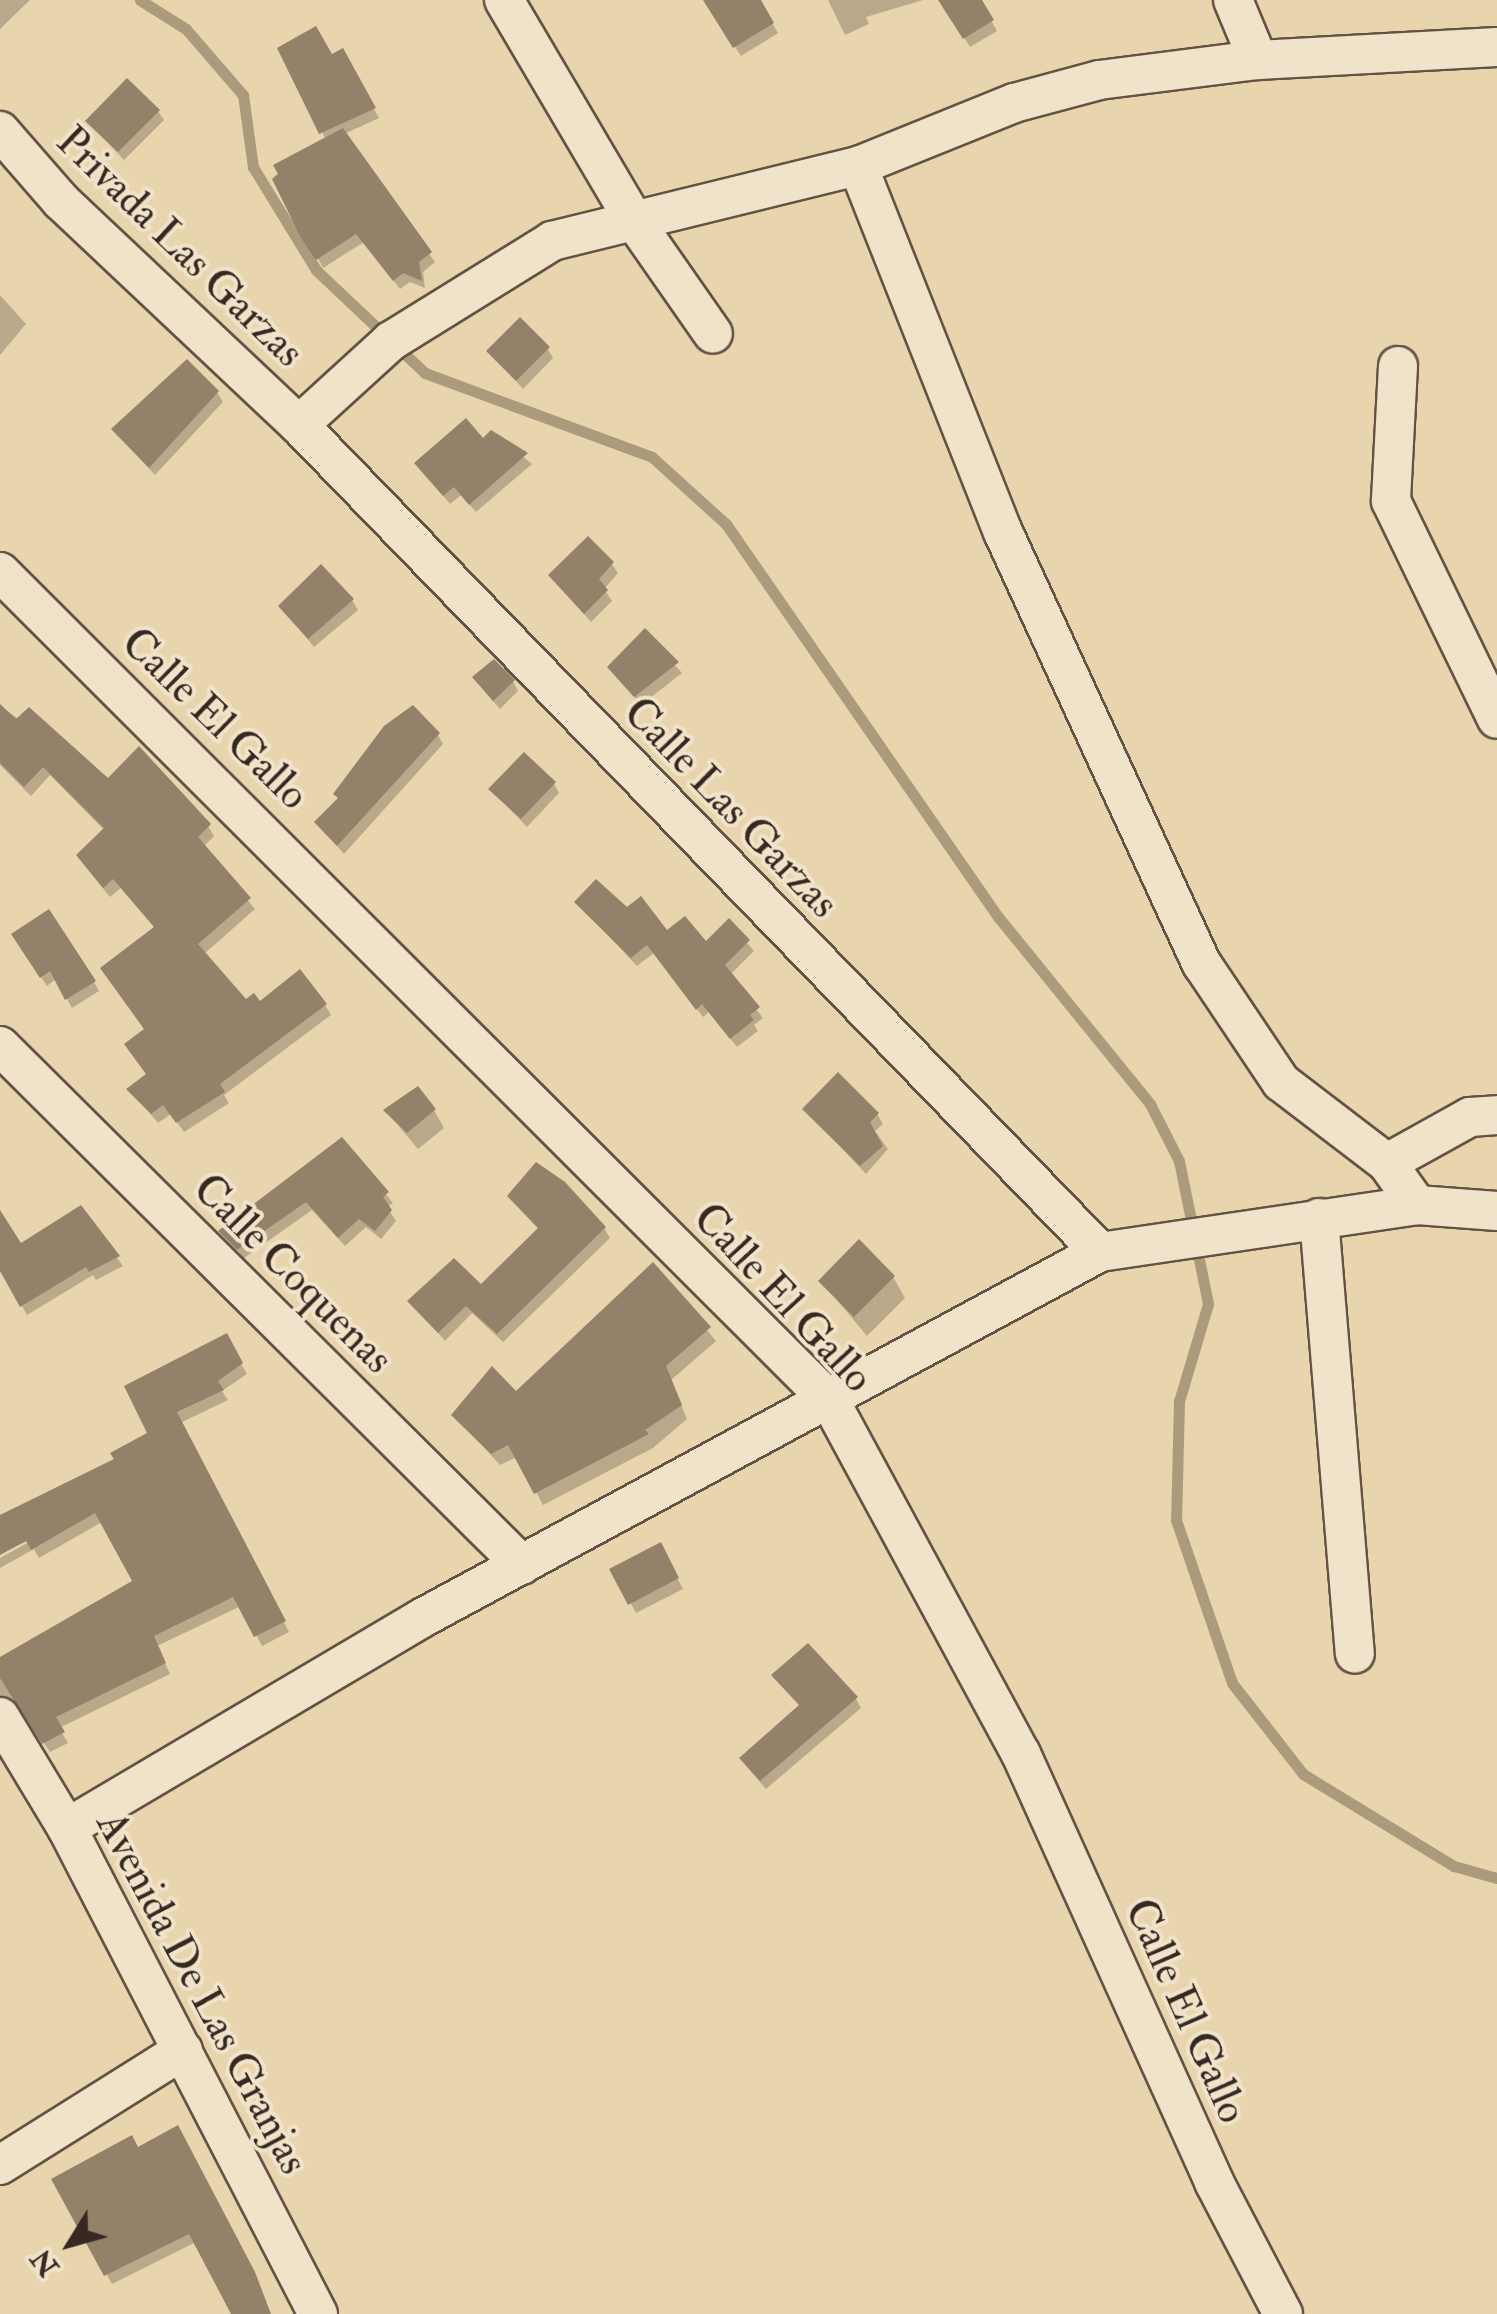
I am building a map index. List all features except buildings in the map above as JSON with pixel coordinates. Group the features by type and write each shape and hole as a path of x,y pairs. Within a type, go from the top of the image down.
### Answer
{"street":[{"path":"504,0 525,16 635,222 713,334"},
{"path":"1233,0 1258,60"},
{"path":"299,425 392,341 552,242 858,166 1014,103 1099,80 1258,60 1497,47"},
{"name":"Privada Las Garzas","path":"0,132 60,202 299,425"},
{"path":"858,166 1003,532 1202,964 1281,1082 1387,1163 1417,1204"},
{"path":"1398,366 1390,501 1497,720"},
{"name":"Calle Las Garzas","path":"299,425 1100,1252"},
{"name":"Calle El Gallo","path":"0,572 830,1402 1021,1754 1214,2182 1283,2314"},
{"name":"Calle Coquenas","path":"0,1046 522,1566"},
{"path":"1387,1163 1470,1116 1497,1115"},
{"path":"66,1828 522,1566 1100,1252 1417,1204 1497,1211"},
{"path":"1319,1218 1355,1654"},
{"name":"Avenida De Las Granjas","path":"0,1717 66,1828 318,2314"},
{"path":"0,2165 183,2050"}],"waterway":[{"path":"140,0 186,29 243,95 253,167 316,270 425,373 652,457 726,524 999,918 1150,1104 1179,1161 1208,1304 1179,1401 1176,1520 1232,1683 1303,1774 1454,1866 1497,1878"}]}
